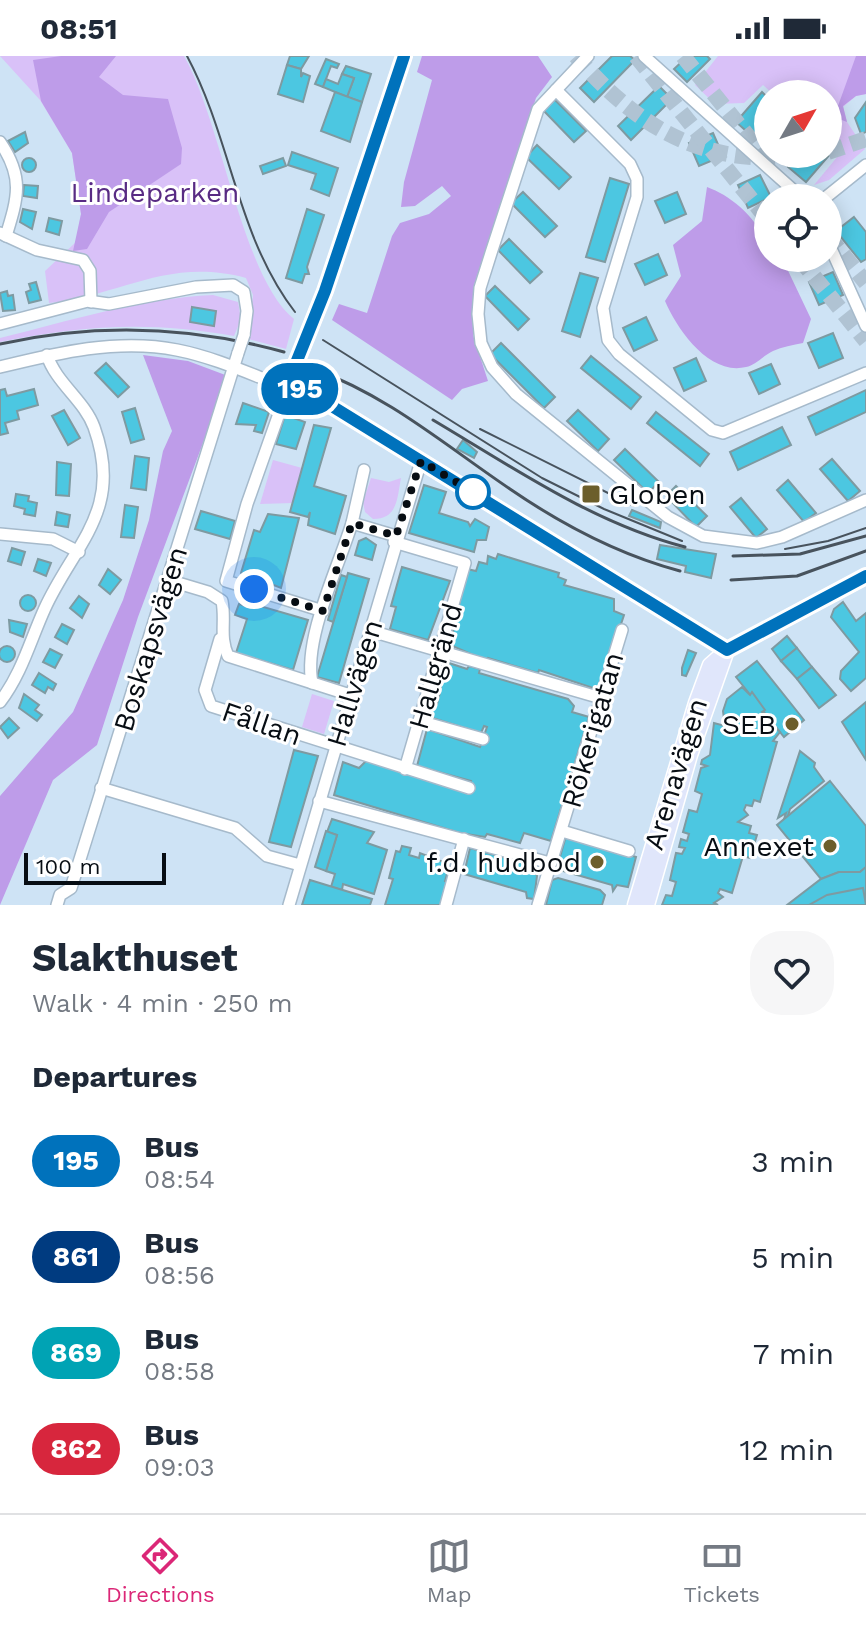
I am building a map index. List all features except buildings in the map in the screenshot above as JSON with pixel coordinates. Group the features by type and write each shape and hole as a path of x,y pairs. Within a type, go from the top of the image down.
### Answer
{"main road":[{"path":"404,56 325,291 294,368 293,387 421,461 727,650"},
{"name":"Arenavägen","path":"635,905 710,665 727,650 866,576"},
{"name":"Arenavägen","path":"647,905 690,755 727,650"}],"street":[{"path":"588,56 538,109 480,288 481,343 500,379 668,517 703,536 757,543 782,537 866,500"},
{"path":"644,56 786,184"},
{"path":"556,90 630,164 637,179 637,197 603,308 608,340 619,354 712,430 723,433 866,373"},
{"path":"0,142 17,172 17,202 3,234 37,250 83,260 90,271 91,302 0,324"},
{"path":"842,184 866,165"},
{"path":"842,272 866,326"},
{"name":"Boskapsvägen","path":"57,905 60,895 71,888 234,368 244,335 247,311 244,292 233,285 196,287 109,304 91,302"},
{"path":"0,367 92,348 158,347 193,354 293,387 281,408 247,504 226,581 323,611"},
{"path":"0,702 19,677 46,607 79,552 98,511 103,466 93,425 57,376 47,355"},
{"name":"Hallvägen","path":"289,905 371,631 395,539 421,461"},
{"path":"312,683 309,670 323,611 352,523 364,470"},
{"path":"352,523 395,539"},
{"path":"0,534 53,539 79,552"},
{"name":"Hallgränd","path":"395,539 465,563 405,769"},
{"name":"Fållan","path":"168,580 208,592 222,601 225,617 205,690 211,706 335,747"},
{"name":"Rökerigatan","path":"538,905 622,630"},
{"path":"371,631 601,698"},
{"name":"Fållan","path":"220,639 228,656 350,695"},
{"path":"419,721 483,739"},
{"path":"335,747 469,788"},
{"path":"101,788 235,828 267,856 300,865"},
{"path":"319,801 550,863"},
{"name":"Rökerigatan","path":"562,831 629,851"},
{"path":"446,905 464,839"}],"green space":[{"name":"Lindeparken","path":"0,56 184,56 198,85 260,270 276,298 294,319 286,349 248,339 253,295 246,278 192,272 168,275 49,303 45,271 76,242 81,214 72,153 40,100"},
{"path":"718,56 866,56 866,94 856,96 843,107 847,122 865,149 829,180 815,184 828,168 842,168 842,80 754,80 754,94 744,103 715,104 695,85"},
{"path":"213,295 238,302 241,319 234,336 174,328 117,327 0,342 0,338 106,311"},
{"path":"273,460 302,468 293,503 260,504"},
{"path":"371,478 389,482 401,478 395,506 381,518 373,519 365,512 363,502"},
{"path":"312,694 334,701 324,734 302,727"}],"shaded area":[{"path":"61,56 116,56 99,77 123,95 168,99 182,148 181,164 109,212 87,249 73,251 81,214 72,153 41,101 33,60"},
{"path":"422,56 538,56 552,77 536,98 474,285 473,335 488,381 462,389 452,400 332,320 339,304 367,313 392,236 400,223 429,214 451,196 442,186 415,206 401,207 404,182 432,80 417,72"},
{"path":"856,56 866,56 866,94 856,96 843,106 847,122 842,120 842,95"},
{"path":"707,187 728,198 748,215 754,222 754,272 789,272 811,319 803,343 773,351 746,367 732,368 707,357 686,337 665,301 681,276 673,245 702,221"},
{"path":"143,355 188,361 228,376 138,617 97,745 53,780 0,905 0,796 73,712 123,600 149,520 163,451 172,431"}],"tunnel":[{"path":"576,56 601,83 654,126 712,151 754,157"},
{"path":"636,56 754,203"},
{"path":"683,56 754,144"},
{"path":"842,147 866,139"},
{"path":"842,253 866,283"},
{"path":"810,272 866,341"}],"tram line":[{"path":"187,56 202,87 260,252 295,312"},
{"path":"323,340 542,478 604,509 682,541"},
{"path":"480,429 634,506"},
{"path":"785,549 828,541 866,528"}],"railway":[{"path":"0,344 71,333 143,330 214,337 284,352"},
{"path":"312,368 391,407 510,489 570,526 613,547 680,571"},
{"path":"433,420 586,509 651,537 685,547"},
{"path":"733,556 800,554 866,536"},
{"path":"731,580 797,576 866,551"}],"bus line":[{"name":"195","path":"404,56 325,291 294,368 293,376 301,390 337,408 619,580 727,650 866,576"}],"place":[{"name":"Globen","path":"591,494"},
{"name":"SEB","path":"792,724"},
{"name":"Annexet","path":"830,846"},
{"name":"f.d. hudbod","path":"597,862"}],"route":[{"path":"254,589 323,611 352,523 396,536 421,461 473,492"}]}
